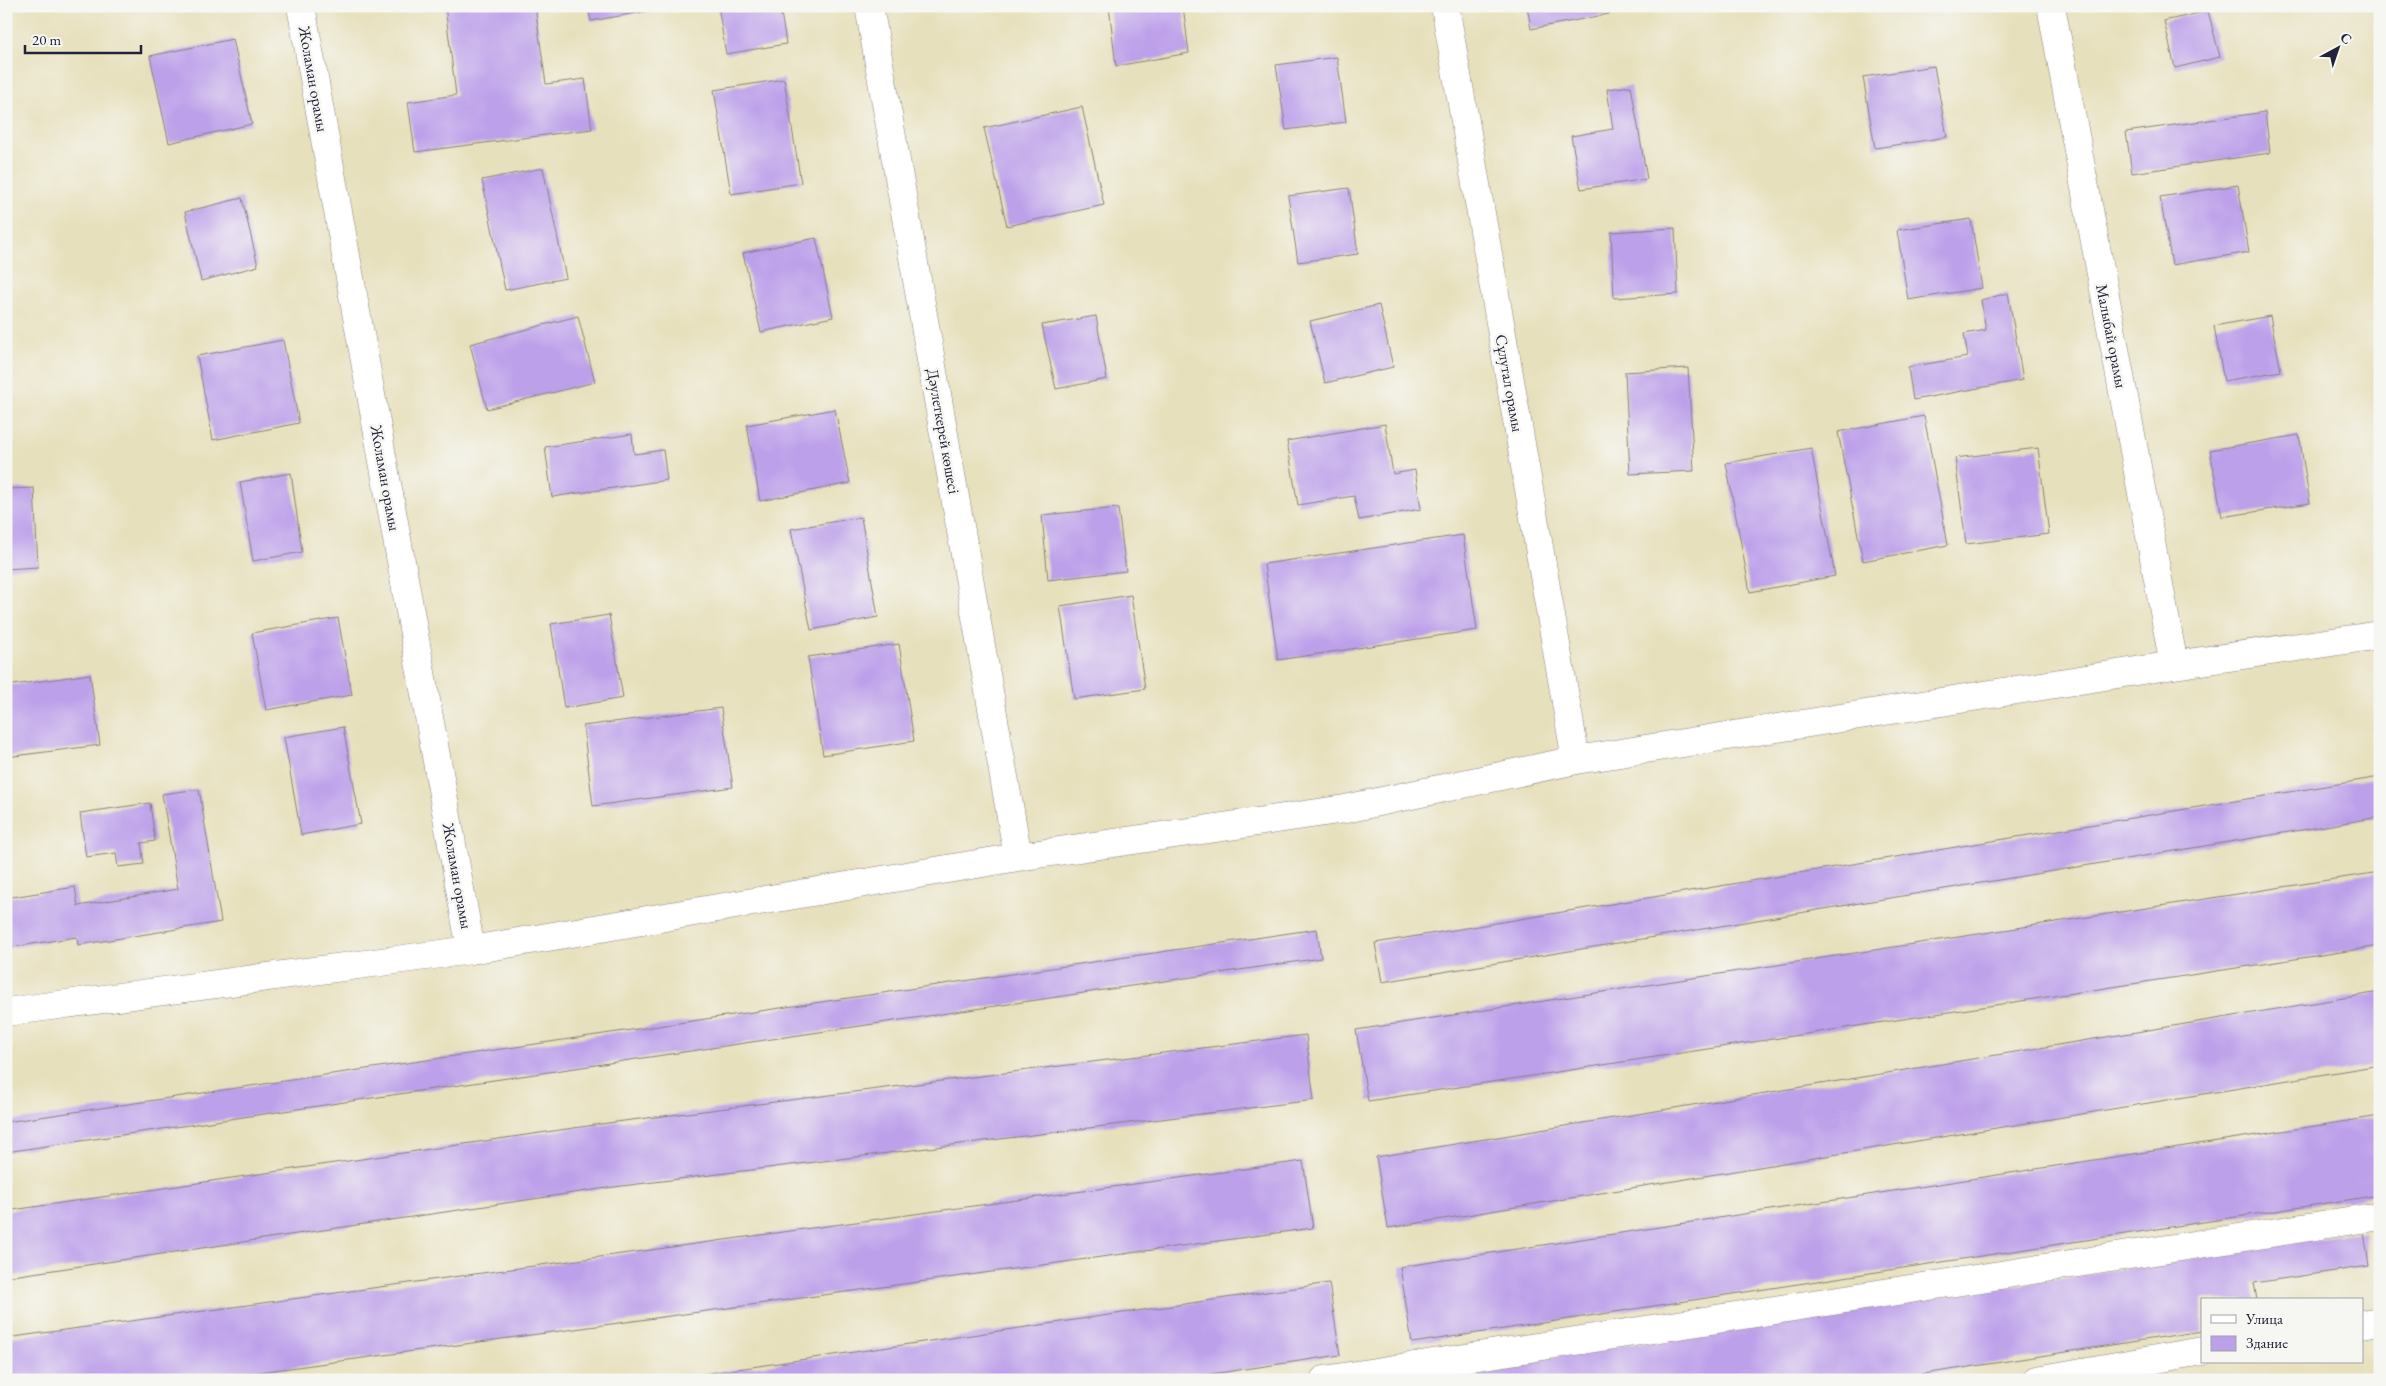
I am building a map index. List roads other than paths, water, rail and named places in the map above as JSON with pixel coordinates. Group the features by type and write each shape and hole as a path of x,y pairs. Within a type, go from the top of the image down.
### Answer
{"street":[{"name":"Жоламан орамы","path":"301,6 471,950"},
{"name":"Дәулеткерей көшесі","path":"869,6 1018,857"},
{"name":"Сұлутал орамы","path":"1445,6 1576,760"},
{"name":"Малыбай орамы","path":"2051,6 2174,665"},
{"path":"6,1012 471,950 1018,857 1345,809 1576,760 2174,665 2380,635"},
{"path":"1324,1380 2380,1216"},
{"path":"2364,1324 2380,1321"},
{"path":"2037,1380 2201,1352"}]}
